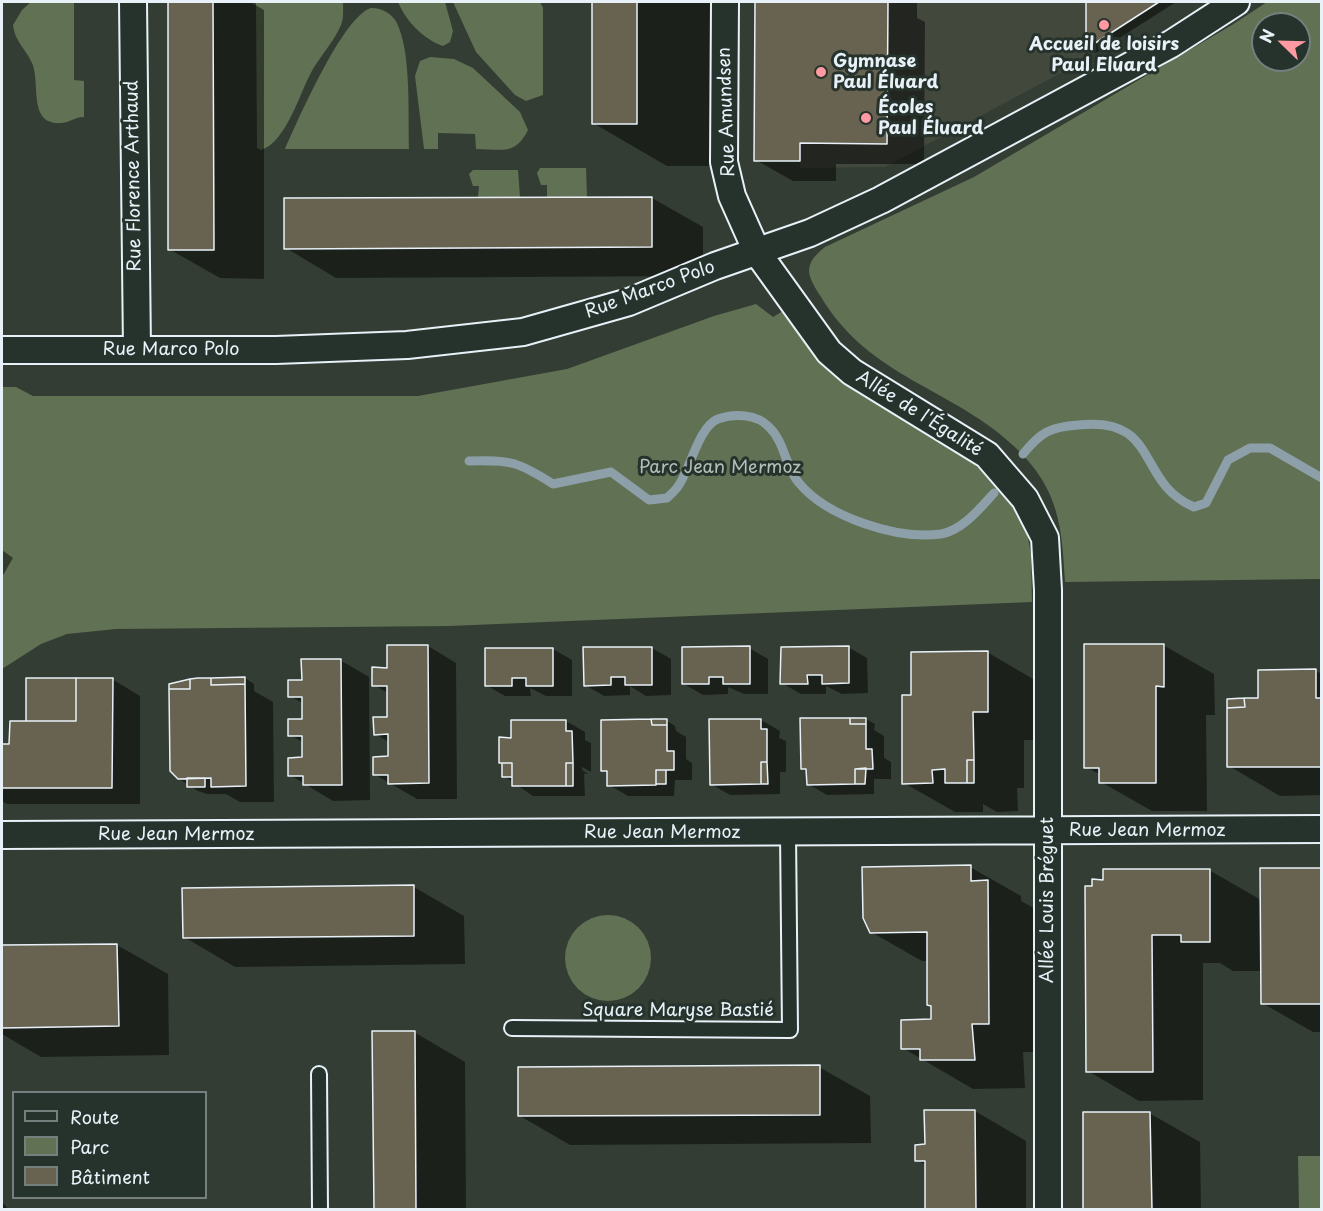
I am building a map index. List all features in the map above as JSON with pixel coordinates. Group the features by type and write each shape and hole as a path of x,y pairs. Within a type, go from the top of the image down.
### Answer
{"street":[{"name":"Rue Florence Arthaud","path":"133,2 138,350"},
{"name":"Rue Amundsen","path":"725,2 724,162 732,196 757,252"},
{"name":"Rue Marco Polo","path":"2,350 276,350 407,345 524,332 629,302 810,233 891,194 1171,44 1236,2"},
{"name":"Allée de l'Égalité","path":"757,252 829,352 861,378 987,455 1025,499 1045,537 1048,590"},
{"name":"Allée Louis Bréguet","path":"1048,590 1048,1209"},
{"name":"Rue Jean Mermoz","path":"2,835 1322,830"}],"lane":[{"name":"Square Maryse Bastié","path":"512,1028 790,1030 788,833"},
{"path":"319,1074 320,1209"}],"shaded area":[{"name":"Écoles Paul Éluard","path":"755,2 1086,2 1085,60 885,167 800,168 800,161 754,161"}],"green space":[{"path":"31,2 74,2 74,80 84,81 84,117 62,123 51,122 44,118 40,111 32,63 16,36 13,25 22,10"},
{"path":"256,2 343,2 341,25 308,78 292,115 278,137 261,150 257,148"},
{"path":"398,2 445,2 453,31 450,42 443,46 422,34 410,22"},
{"path":"453,2 540,2 543,8 543,95 526,101 515,95 476,52"},
{"path":"1267,2 1321,2 1321,579 1065,582 1060,527 1056,510 1042,479 1031,464 992,428 888,365 863,347 841,325 821,297 810,276 810,265 818,253 825,247 974,177 1251,13 1251,72 1311,72 1311,12 1252,12"},
{"path":"371,8 380,9 392,16 403,40 408,87 409,149 285,149 335,48 360,15"},
{"path":"430,57 454,59 473,68 520,112 528,130 518,144 500,150 476,149 475,134 438,133 438,149 424,149 415,76 420,61"},
{"path":"540,168 586,168 587,197 547,197 547,185 541,185 537,173"},
{"path":"473,170 518,170 520,197 478,197 479,186 473,186 469,174"},
{"name":"Parc Jean Mermoz","path":"756,304 773,317 783,311 831,373 970,460 1005,494 1026,528 1031,554 1032,602 449,626 116,629 67,634 41,644 2,669 2,387 16,387 33,396 418,396 567,369 714,316"},
{"path":"608,915 624,919 638,928 647,942 651,958 647,974 638,988 624,997 608,1001 592,997 578,988 569,974 565,958 569,942 578,928 592,919"},
{"path":"1298,1156 1321,1156 1321,1209 1299,1209"}],"building":[{"path":"168,2 213,2 214,250 168,250"},
{"path":"592,2 637,2 637,124 592,124"},
{"name":"Gymnase Paul Éluard","path":"755,2 888,2 887,144 800,143 800,161 754,161"},
{"name":"Accueil de loisirs Paul Eluard","path":"1086,2 1159,2 1086,49"},
{"path":"652,197 652,247 284,249 284,198"},
{"path":"1084,644 1164,644 1164,687 1156,686 1156,783 1099,783 1099,768 1084,768"},
{"path":"387,645 428,645 429,783 388,784 388,775 373,775 373,757 388,756 388,734 374,735 373,717 387,717 387,686 372,686 372,667 387,668"},
{"path":"750,646 750,684 723,684 723,677 709,677 709,684 682,684 682,647"},
{"path":"849,646 849,683 822,684 822,675 807,675 808,684 780,684 781,647"},
{"path":"583,647 652,647 652,685 625,685 625,677 611,677 611,685 584,686"},
{"path":"485,648 553,648 553,686 526,686 526,678 512,678 512,686 485,686"},
{"path":"988,651 988,712 973,712 974,760 967,760 967,783 945,783 945,769 932,770 933,783 902,784 902,695 911,695 911,652"},
{"path":"301,659 341,659 342,785 303,785 303,776 288,776 288,758 302,757 302,736 288,736 288,719 302,719 302,697 288,697 288,680 302,680"},
{"path":"1316,669 1316,698 1322,698 1322,767 1227,767 1227,708 1245,707 1244,698 1258,698 1258,670"},
{"path":"245,677 245,684 211,685 211,678"},
{"path":"26,678 76,678 76,721 26,721"},
{"path":"76,678 113,678 112,788 2,788 2,744 9,744 10,721 76,721"},
{"path":"211,678 211,685 245,684 246,786 211,787 211,778 178,779 170,771 169,689 190,689 190,679"},
{"path":"190,679 190,689 169,689 169,684"},
{"path":"1244,698 1245,707 1227,708 1227,699"},
{"path":"800,718 850,718 850,724 866,724 866,749 872,749 873,769 855,769 855,784 807,785 806,769 801,769"},
{"path":"850,718 866,718 866,724 850,724"},
{"path":"651,719 652,725 667,725 667,751 674,751 674,770 656,770 656,785 607,786 607,771 601,771 601,720"},
{"path":"651,719 667,719 667,725 652,725"},
{"path":"709,719 761,719 761,729 767,729 767,762 761,762 761,784 710,785"},
{"path":"511,720 566,720 566,731 572,731 573,763 566,763 566,786 512,786 512,763 499,763 499,737 511,738"},
{"path":"967,760 974,760 974,783 967,783"},
{"path":"761,762 767,762 768,784 761,784"},
{"path":"502,763 512,763 512,777 502,777"},
{"path":"566,763 573,763 573,786 566,786"},
{"path":"866,768 865,784 855,784 855,769"},
{"path":"656,770 666,770 666,784 656,784"},
{"path":"187,778 205,778 205,787 187,787"},
{"path":"971,865 971,881 988,880 989,1024 972,1024 975,1060 920,1060 920,1049 901,1049 901,1020 931,1019 931,1006 927,1005 927,932 870,933 863,918 862,867"},
{"path":"1260,868 1322,868 1322,1004 1261,1004"},
{"path":"1103,869 1210,869 1210,942 1181,942 1181,935 1152,935 1153,1072 1086,1072 1085,886 1092,886 1092,879 1103,880"},
{"path":"414,885 414,936 183,938 182,888"},
{"path":"117,944 119,1026 2,1028 2,945"},
{"path":"372,1031 415,1031 416,1210 374,1210"},
{"path":"820,1065 820,1115 518,1116 518,1067"},
{"path":"924,1110 975,1110 976,1210 925,1210 925,1161 915,1161 915,1145 925,1144"},
{"path":"1083,1112 1150,1112 1152,1210 1083,1210"}],"waterway":[{"path":"469,461 513,463 553,484 611,472 649,500 667,498 683,478 705,430 718,419 738,415 758,419 769,427 782,447 794,477 811,495 845,516 864,524 904,533 941,534 964,523 994,493"},
{"path":"1023,454 1035,440 1060,427 1104,425 1123,430 1136,440 1163,482 1175,496 1194,507 1206,503 1228,460 1250,448 1270,448 1322,478"}],"place":[{"name":"Accueil de loisirs Paul Eluard","path":"1104,25"},
{"name":"Gymnase Paul Éluard","path":"821,72"},
{"name":"Écoles Paul Éluard","path":"866,118"}]}
